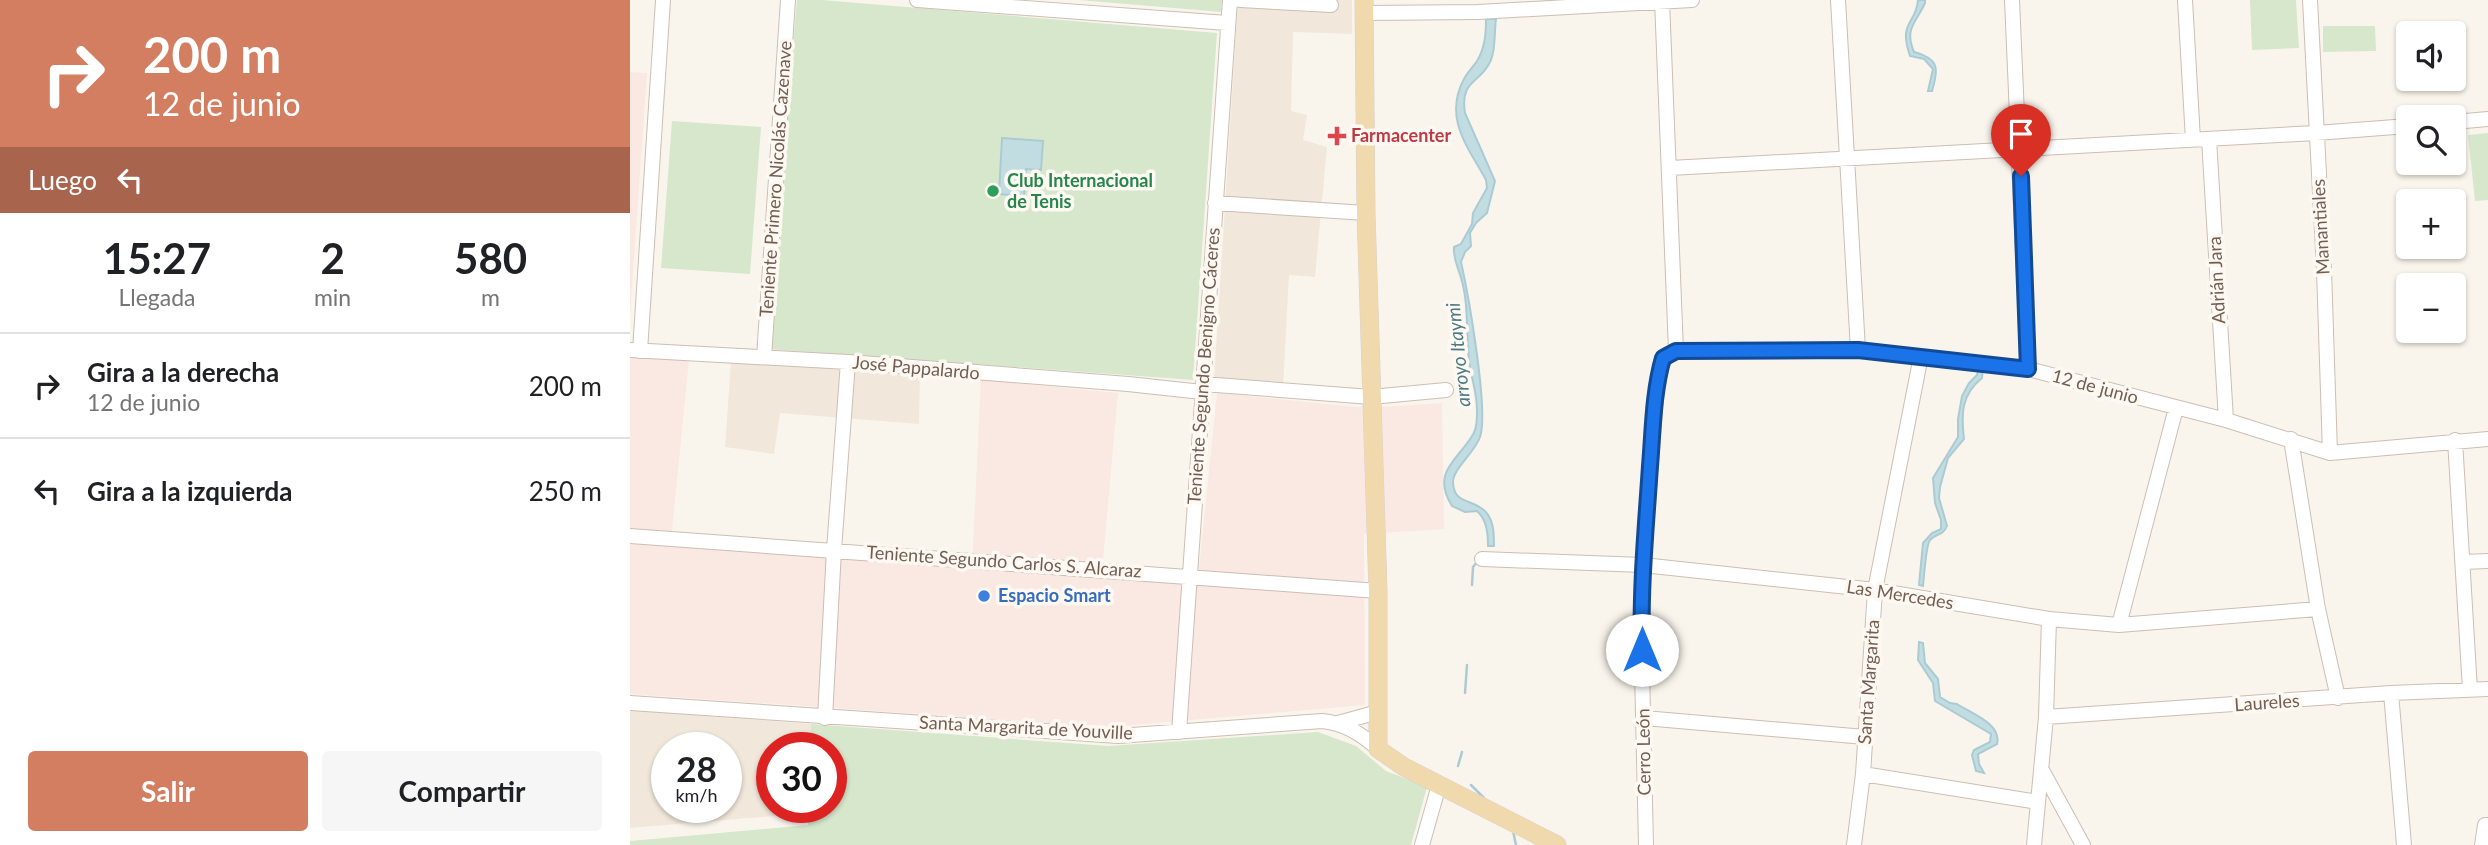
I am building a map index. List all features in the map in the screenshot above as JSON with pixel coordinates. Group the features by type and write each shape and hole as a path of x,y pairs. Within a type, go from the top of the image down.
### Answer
{"main road":[{"path":"1364,7 1366,213 1378,591 1378,749"},
{"name":"Santa Margarita de Youville","path":"1378,749 1404,767 1557,845"}],"street":[{"path":"635,351 663,0"},
{"name":"Teniente Primero Nicolás Cazenave","path":"764,357 788,0"},
{"path":"917,0 1227,23"},
{"name":"Teniente Segundo Benigno Cáceres","path":"1179,732 1230,0"},
{"path":"1240,0 1331,5"},
{"path":"1364,7 1478,12 1692,0"},
{"path":"1838,0 1858,350"},
{"path":"2012,0 2028,369"},
{"path":"2185,0 2193,139"},
{"name":"Manantiales","path":"2310,0 2330,453"},
{"path":"1662,1 1676,351"},
{"path":"2466,121 2488,119"},
{"path":"1670,168 2316,133 2396,126"},
{"name":"Adrián Jara","path":"2209,139 2226,420"},
{"path":"1215,203 1366,213"},
{"name":"12 de junio","path":"1676,351 1858,350 2028,369 2226,420 2330,453 2488,439"},
{"name":"José Pappalardo","path":"635,351 848,362 1128,384 1371,397 1446,390"},
{"name":"Cerro León","path":"1646,845 1641,627 1643,565 1656,396 1661,366 1668,354 1676,351"},
{"name":"Santa Margarita","path":"1854,845 1863,774 1875,590 1921,356"},
{"path":"825,718 848,362"},
{"path":"2119,625 2176,408"},
{"path":"2291,439 2318,609 2338,698"},
{"path":"2455,440 2470,690"},
{"name":"Teniente Segundo Carlos S. Alcaraz","path":"630,536 1378,591"},
{"name":"Las Mercedes","path":"1482,559 1643,565 1875,590 2049,619 2119,625 2318,609"},
{"path":"2463,562 2488,561"},
{"path":"2034,845 2046,718 2049,619"},
{"name":"Laureles","path":"2046,718 2391,693 2488,690"},
{"path":"2391,693 2404,845"},
{"name":"Santa Margarita de Youville","path":"630,704 825,718 1013,727 1118,736 1322,721 1338,723 1359,733 1378,749"},
{"path":"1338,723 1378,712"},
{"path":"1644,718 1866,737"},
{"path":"2041,769 2083,845"},
{"path":"1863,774 2038,802"},
{"path":"1422,845 1439,785"},
{"path":"2482,845 2486,825"}],"shaded area":[{"path":"1238,0 1352,0 1352,34 1293,32 1291,111 1307,115 1303,140 1327,147 1315,277 1289,275 1283,388 1214,380"},
{"path":"630,72 647,73 630,315"},
{"path":"630,357 689,360 672,531 630,528"},
{"path":"731,361 920,375 919,424 780,413 774,454 725,447"},
{"path":"981,380 1118,393 1102,572 1198,578 1217,393 1367,408 1442,403 1444,529 1364,534 1365,705 1110,727 630,694 630,542 972,567"},
{"path":"630,710 811,724 811,732 756,732 756,817 742,819 742,732 651,732 651,823 689,823 630,828"}],"green space":[{"name":"Club Internacional de Tenis","path":"797,0 1217,33 1193,380 767,349"},
{"path":"1079,0 1222,0 1221,12"},
{"path":"2250,0 2296,0 2299,48 2252,50"},
{"path":"2323,26 2375,26 2376,51 2323,52"},
{"path":"672,121 761,127 750,274 661,268"},
{"path":"2488,133 2488,200 2475,201 2468,135"},
{"path":"811,724 1108,746 1318,732 1356,746 1386,771 1427,787 1411,845 630,845 630,841 808,823 847,823 847,732 811,732"}],"water":[{"path":"1918,0 1925,0 1925,3 1912,26 1911,44 1914,52 1933,61 1936,76 1932,91 1928,91 1933,69 1924,59 1910,56 1907,45 1907,29"},
{"path":"1486,19 1496,19 1493,54 1485,71 1467,89 1464,103 1465,113 1495,181 1487,213 1470,233 1471,246 1461,262 1476,351 1482,423 1477,443 1453,481 1459,497 1489,515 1494,546 1488,546 1486,527 1477,511 1465,512 1452,506 1444,484 1448,468 1474,433 1477,420 1470,368 1466,300 1454,247 1461,244 1472,224 1473,213 1487,188 1486,180 1460,132 1456,107 1464,79 1482,51"},
{"path":"1002,138 1043,141 1041,170 1026,169 1024,196 999,194"},
{"path":"1979,367 1983,367 1982,378 1970,391 1964,406 1964,439 1948,458 1940,487 1939,498 1947,526 1930,540 1923,586 1919,585 1923,543 1932,533 1941,529 1933,478 1958,437 1962,396 1977,375"},
{"path":"1919,642 1923,643 1925,663 1938,679 1940,697 1978,716 1995,731 1997,744 1978,754 1984,773 1976,771 1972,755 1974,750 1990,742 1991,734 1935,701 1933,683 1918,660"}],"waterway":[{"name":"arroyo Itaymi","path":"1472,585 1473,567 1477,562"},
{"name":"arroyo Itaymi","path":"1465,693 1467,665"},
{"name":"arroyo Itaymi","path":"1458,766 1462,752"},
{"name":"arroyo Itaymi","path":"1471,785 1484,798"},
{"name":"arroyo Itaymi","path":"1513,831 1516,845"}],"place":[{"name":"Farmacenter","path":"1337,136"},
{"name":"Club Internacional de Tenis","path":"993,191"},
{"name":"Espacio Smart","path":"984,596"}],"route":[{"path":"1642,650 1646,516 1656,396 1663,358 1676,351 1858,350 2028,369 2021,176"}]}
